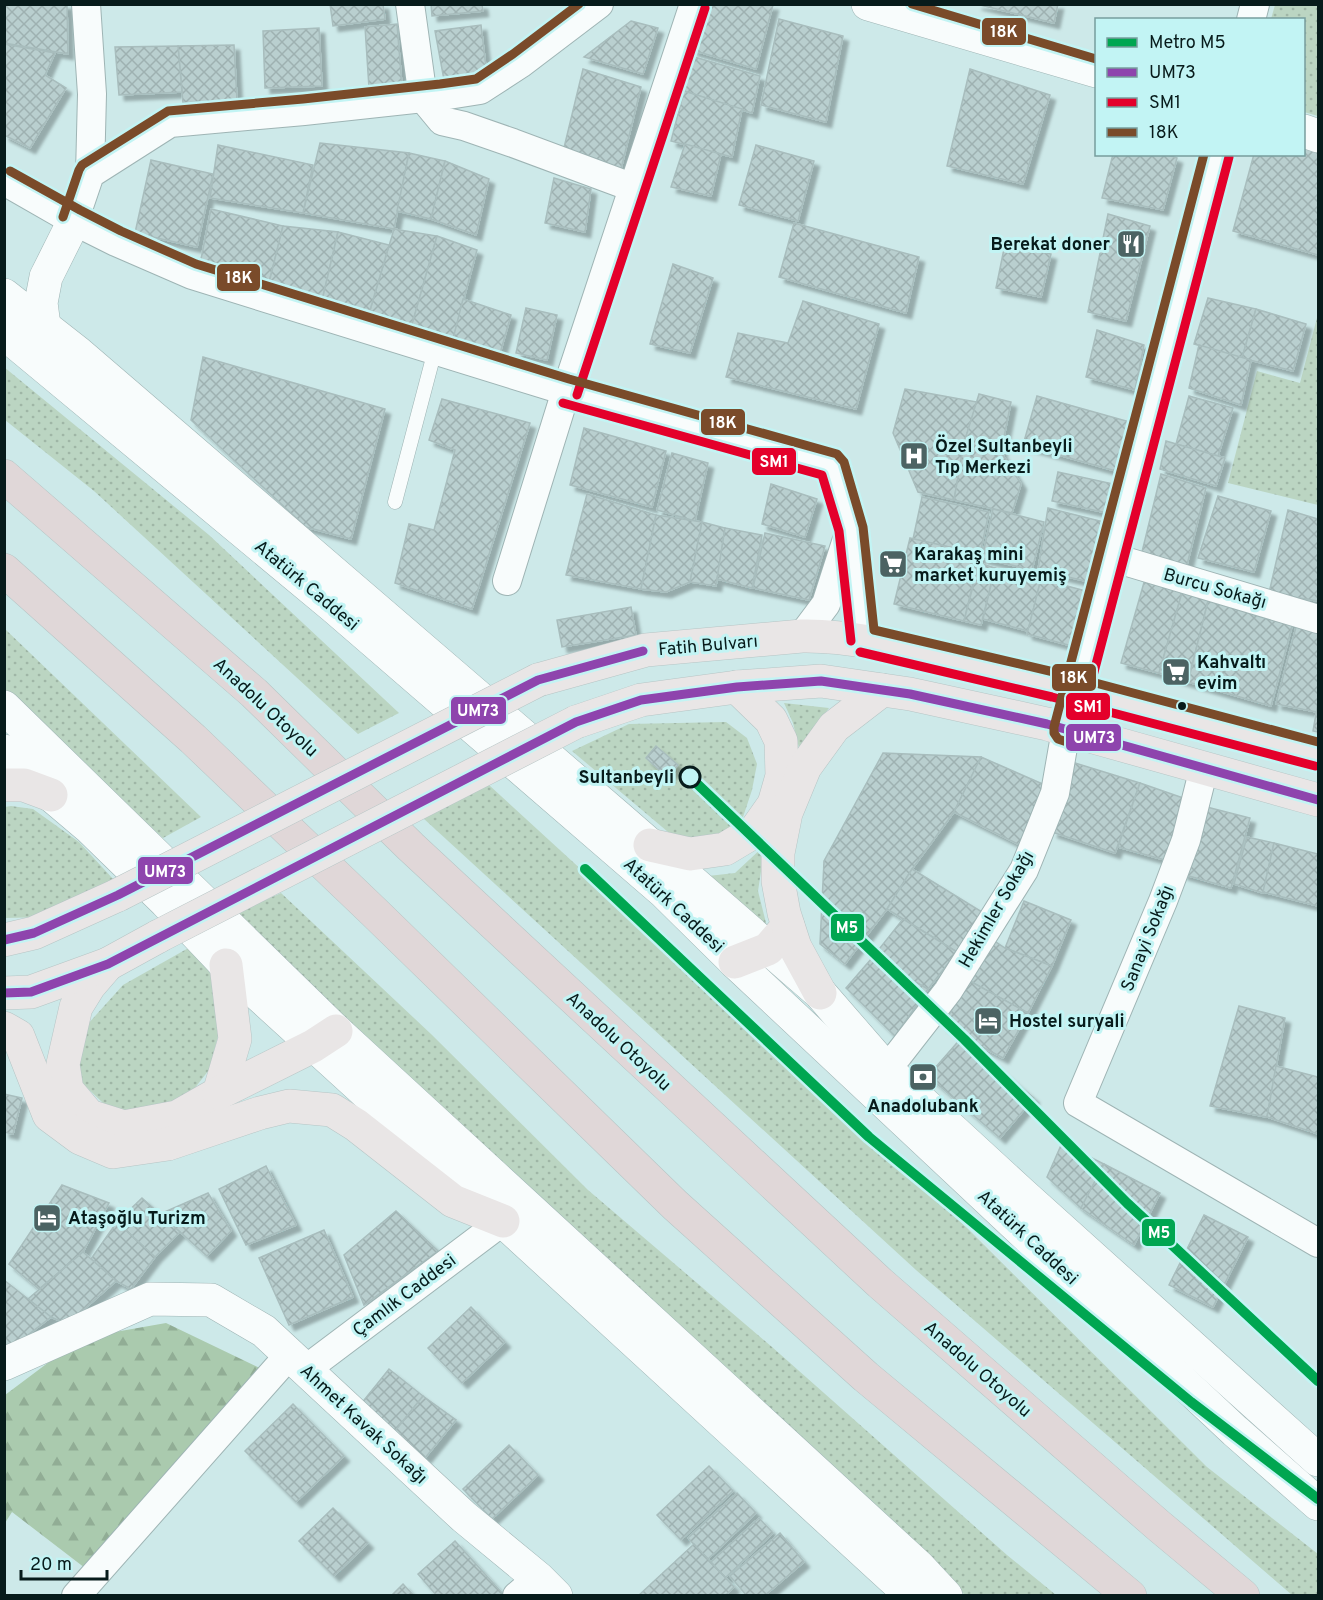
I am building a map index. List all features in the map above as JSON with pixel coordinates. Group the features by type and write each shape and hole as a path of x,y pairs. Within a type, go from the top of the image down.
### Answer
{"highway":[{"name":"Anadolu Otoyolu","path":"4,476 254,693 411,848 880,1284 1243,1596"},
{"path":"4,570 193,739 374,911 675,1205 866,1377 1130,1596"}],"main road":[{"name":"Fatih Bulvarı","path":"14,932 118,895 538,680 646,650 801,636 863,640 1076,690 1318,754"},
{"path":"4,993 31,992 108,964 576,722 641,700 737,687 821,681 882,690 1047,724 1318,800"},
{"path":"650,845 690,854 724,849 755,831 774,804 783,776 781,741 771,720 737,687"},
{"path":"735,962 778,937 784,913 778,880 778,853 786,813 805,767 834,727 882,690"},
{"path":"4,785 24,785 51,795"},
{"path":"778,937 795,947 820,993"},
{"path":"108,964 89,986 76,1007 63,1064 67,1090 89,1116 124,1127 177,1117 219,1092 324,1039"},
{"path":"219,1092 235,1039 226,965"},
{"path":"4,1028 18,1036 49,1115 80,1138 113,1152 168,1144 260,1113 289,1106 332,1110 356,1125 453,1202 503,1221"}],"street":[{"path":"44,326 41,303 46,277 74,221 90,174 92,94 86,4"},
{"path":"410,4 423,98 442,121 513,143 634,188"},
{"path":"90,174 170,123 304,111 480,90 520,64 599,4"},
{"path":"507,581 566,391 694,4"},
{"path":"868,4 1095,71"},
{"name":"Hekimler Sokağı","path":"886,1069 948,991 1024,870 1055,793 1066,730 1076,690 1216,156"},
{"path":"4,181 74,221 192,275 566,391 832,465 851,529 863,640"},
{"name":"Atatürk Caddesi","path":"4,295 105,376 650,845 778,937"},
{"name":"Atatürk Caddesi","path":"4,333 352,622 664,892 735,962 1235,1431 1318,1504"},
{"path":"801,636 826,604 851,529"},
{"name":"Burcu Sokağı","path":"1111,557 1318,619"},
{"path":"4,707 449,1168 503,1221 912,1596"},
{"path":"4,751 90,828 166,902 226,965 324,1039 901,1551 946,1596"},
{"name":"Sanayi Sokağı","path":"1204,768 1186,840 1159,911 1078,1103 1318,1242"},
{"name":"Atatürk Caddesi","path":"820,993 886,1069 1318,1460"},
{"name":"Çamlık Caddesi","path":"76,1596 298,1362 503,1221"},
{"name":"Ahmet Kavak Sokağı","path":"4,1364 150,1299 211,1300 264,1331 464,1517 537,1590"}],"lane":[{"path":"395,502 435,350"}],"green space":[{"path":"1275,5 1318,5 1318,116 1305,112 1305,18 1271,18"},
{"path":"1318,314 1318,505 1228,483 1257,371 1300,383"},
{"path":"4,367 209,535 399,713 358,734 94,491 5,420"},
{"path":"5,629 201,817 163,838 5,696"},
{"path":"784,703 829,708 799,748 793,723"},
{"path":"726,722 747,738 757,764 752,790 742,820 725,833 704,841 674,837 572,751 629,724"},
{"path":"489,785 967,1228 1207,1467 1318,1554 1318,1595 1292,1595 916,1270 423,818"},
{"path":"5,807 33,809 79,842 114,880 49,917 5,918"},
{"path":"765,845 758,891 769,935 699,877 735,873"},
{"path":"281,893 431,1034 588,1190 772,1347 1007,1555 1056,1595 965,1595 235,914"},
{"path":"192,946 217,984 220,1029 209,1070 194,1089 169,1107 134,1114 104,1104 77,1078 78,1035 123,985"},
{"path":"166,1323 274,1375 85,1568 12,1512 5,1523 5,1395 81,1338"}],"building":[{"path":"4,4 67,4 68,54 4,43"},
{"path":"330,4 383,4 385,19 333,26"},
{"path":"431,4 482,4 483,11 432,16"},
{"path":"705,4 773,5 756,69 692,50"},
{"path":"976,4 1058,4 1054,23"},
{"path":"779,19 843,36 826,122 761,105"},
{"path":"631,21 658,28 643,74 584,57"},
{"path":"397,24 402,86 369,88 365,27"},
{"path":"481,25 487,76 444,80 435,31"},
{"path":"319,28 322,86 265,88 263,31"},
{"path":"4,44 55,53 45,75 66,88 30,148 4,135"},
{"path":"234,45 237,100 183,103 178,46"},
{"path":"178,46 182,92 119,95 115,47"},
{"path":"691,56 760,76 752,113 684,91"},
{"path":"583,69 641,87 620,173 562,156"},
{"path":"970,69 1050,95 1023,184 947,166"},
{"path":"684,91 742,109 732,157 671,141"},
{"path":"1305,140 1318,144 1318,255 1233,231 1253,156 1305,156"},
{"path":"320,143 409,153 394,229 303,213"},
{"path":"685,144 721,154 711,196 671,187"},
{"path":"218,145 313,165 303,213 210,198"},
{"path":"756,145 814,161 798,221 739,205"},
{"path":"409,153 445,161 431,219 397,211"},
{"path":"1112,156 1171,156 1177,158 1163,210 1102,198"},
{"path":"151,160 213,174 197,247 135,233"},
{"path":"445,161 489,179 476,235 431,219"},
{"path":"554,178 591,189 585,232 545,223"},
{"path":"211,209 283,226 267,291 199,269"},
{"path":"1108,214 1150,226 1126,321 1088,312"},
{"path":"794,223 919,257 906,313 779,277"},
{"path":"283,226 338,232 321,305 267,291"},
{"path":"394,229 437,236 411,328 368,317"},
{"path":"338,232 389,245 368,317 321,305"},
{"path":"437,236 477,250 452,343 411,328"},
{"path":"1005,244 1051,254 1041,297 996,288"},
{"path":"673,264 713,278 690,353 650,344"},
{"path":"1208,298 1256,309 1242,358 1194,344"},
{"path":"463,299 511,315 499,357 452,343"},
{"path":"803,301 879,324 856,409 726,377 738,333 788,343"},
{"path":"526,308 557,315 547,360 516,353"},
{"path":"1256,309 1306,324 1293,371 1242,358"},
{"path":"1097,330 1144,345 1135,390 1086,377"},
{"path":"1199,345 1251,360 1241,405 1189,388"},
{"path":"203,357 385,409 351,539 306,527 191,420"},
{"path":"905,389 977,402 964,443 954,500 918,492 893,433"},
{"path":"979,394 1011,402 1001,452 964,443"},
{"path":"1037,396 1137,424 1123,473 1023,445"},
{"path":"1189,396 1233,408 1218,456 1176,444"},
{"path":"442,399 530,423 472,609 395,583 409,524 434,530 455,450 429,440"},
{"path":"584,428 666,451 652,507 570,485"},
{"path":"1166,441 1225,458 1216,486 1160,469"},
{"path":"964,443 1001,452 1021,484 1012,513 954,500"},
{"path":"672,453 708,463 695,521 657,510"},
{"path":"1058,472 1118,485 1112,514 1052,501"},
{"path":"1161,474 1206,488 1186,569 1141,556"},
{"path":"771,484 817,499 805,537 762,524"},
{"path":"587,494 656,515 641,589 566,575"},
{"path":"1218,496 1271,511 1254,572 1198,558"},
{"path":"922,497 989,512 980,554 913,539"},
{"path":"1048,508 1112,524 1098,584 1038,570"},
{"path":"993,509 1044,522 1032,570 982,558"},
{"path":"1288,510 1318,519 1318,601 1269,593"},
{"path":"656,515 702,522 690,582 666,592 641,589"},
{"path":"702,522 725,528 716,586 690,582"},
{"path":"725,528 762,535 752,588 717,579"},
{"path":"765,533 825,546 809,600 753,588"},
{"path":"910,538 980,554 964,621 894,604"},
{"path":"979,563 995,568 981,625 964,621"},
{"path":"995,568 1041,579 1028,631 983,619"},
{"path":"1041,579 1086,591 1072,646 1027,634"},
{"path":"1145,579 1183,589 1159,673 1121,663"},
{"path":"1183,589 1210,593 1188,682 1159,673"},
{"path":"1210,593 1295,615 1271,706 1188,682"},
{"path":"631,607 636,635 562,647 557,620"},
{"path":"1296,627 1318,631 1317,712 1276,704"},
{"path":"1318,703 1318,732 1313,731"},
{"path":"656,746 678,765 667,777 646,758"},
{"path":"883,753 981,757 954,812 912,869 887,909 845,964 820,944 824,861"},
{"path":"981,757 1054,789 1026,848 954,812"},
{"path":"1075,763 1140,783 1115,853 1052,832"},
{"path":"1140,783 1189,800 1172,862 1118,847"},
{"path":"1199,805 1250,818 1231,888 1182,874"},
{"path":"1247,837 1274,843 1263,893 1234,884"},
{"path":"1274,843 1318,854 1318,906 1263,892"},
{"path":"912,869 982,912 957,952 887,909"},
{"path":"1024,901 1071,920 1052,966 1005,948"},
{"path":"903,919 957,952 928,989 872,958"},
{"path":"990,938 1005,948 1052,966 1028,1013 968,980"},
{"path":"872,958 928,989 895,1036 846,988"},
{"path":"968,980 1028,1013 1003,1058 943,1026"},
{"path":"1239,1006 1285,1018 1267,1117 1210,1106"},
{"path":"962,1037 1034,1098 1000,1138 928,1076"},
{"path":"1276,1066 1318,1077 1318,1134 1267,1117"},
{"path":"4,1094 22,1098 13,1134 4,1132"},
{"path":"1062,1143 1104,1164 1081,1208 1047,1177"},
{"path":"1104,1164 1160,1193 1134,1245 1081,1208"},
{"path":"266,1166 296,1225 246,1245 219,1189"},
{"path":"62,1185 109,1203 83,1252 39,1289 9,1264"},
{"path":"208,1193 231,1231 207,1256 160,1214"},
{"path":"142,1198 180,1232 155,1257 117,1222"},
{"path":"396,1211 438,1251 364,1305 344,1255"},
{"path":"1204,1215 1248,1237 1213,1307 1169,1285"},
{"path":"117,1222 155,1257 131,1289 116,1281 91,1259"},
{"path":"324,1230 353,1297 289,1325 259,1258"},
{"path":"83,1252 116,1281 67,1324 51,1317 28,1299"},
{"path":"4,1280 51,1317 11,1348 4,1343"},
{"path":"471,1307 505,1342 462,1383 428,1348"},
{"path":"389,1369 423,1396 395,1431 361,1404"},
{"path":"423,1396 456,1420 425,1458 395,1431"},
{"path":"293,1404 344,1456 296,1502 245,1451"},
{"path":"509,1445 538,1475 492,1519 463,1489"},
{"path":"709,1466 733,1491 681,1540 657,1515"},
{"path":"737,1493 756,1513 708,1559 688,1538"},
{"path":"333,1508 368,1543 334,1576 299,1541"},
{"path":"759,1518 773,1533 725,1578 711,1562"},
{"path":"780,1533 804,1562 764,1596 747,1596 730,1576"},
{"path":"455,1541 503,1594 501,1596 437,1596 418,1574"},
{"path":"694,1544 734,1587 725,1596 638,1596"},
{"path":"403,1584 414,1596 391,1596"}],"metro line":[{"name":"M5","path":"690,777 964,1039 1127,1203 1318,1381"},
{"name":"M5","path":"585,869 869,1137 1191,1402 1318,1499"}],"transit line":[{"name":"18K","path":"63,217 82,165 168,111 303,99 476,79 579,4"},
{"name":"18K","path":"912,4 1095,59"},
{"name":"SM1","path":"577,395 705,8"},
{"name":"18K","path":"1076,745 1058,739 1054,733 1054,727 1203,156"},
{"name":"SM1","path":"1078,733 1229,157"},
{"name":"18K","path":"10,171 121,231 196,264 569,379 837,454 844,462 863,527 874,630 1058,673 1318,742"},
{"name":"SM1","path":"563,403 822,475 839,531 851,641"},
{"name":"UM73","path":"4,940 34,933 118,895 538,680 643,651"},
{"name":"SM1","path":"860,652 1052,697 1315,766"},
{"name":"UM73","path":"4,993 31,992 108,964 576,722 641,700 737,687 821,681 910,694 1047,724 1318,800"}],"place":[{"name":"Berekat doner","path":"1131,244"},
{"name":"Özel Sultanbeyli Tıp Merkezi","path":"914,456"},
{"name":"Karakaş mini market kuruyemiş","path":"893,564"},
{"name":"Kahvaltı evim","path":"1176,672"},
{"name":"Sultanbeyli","path":"690,777"},
{"name":"Hostel suryali","path":"988,1021"},
{"name":"Anadolubank","path":"923,1077"},
{"name":"Ataşoğlu Turizm","path":"47,1218"}]}
